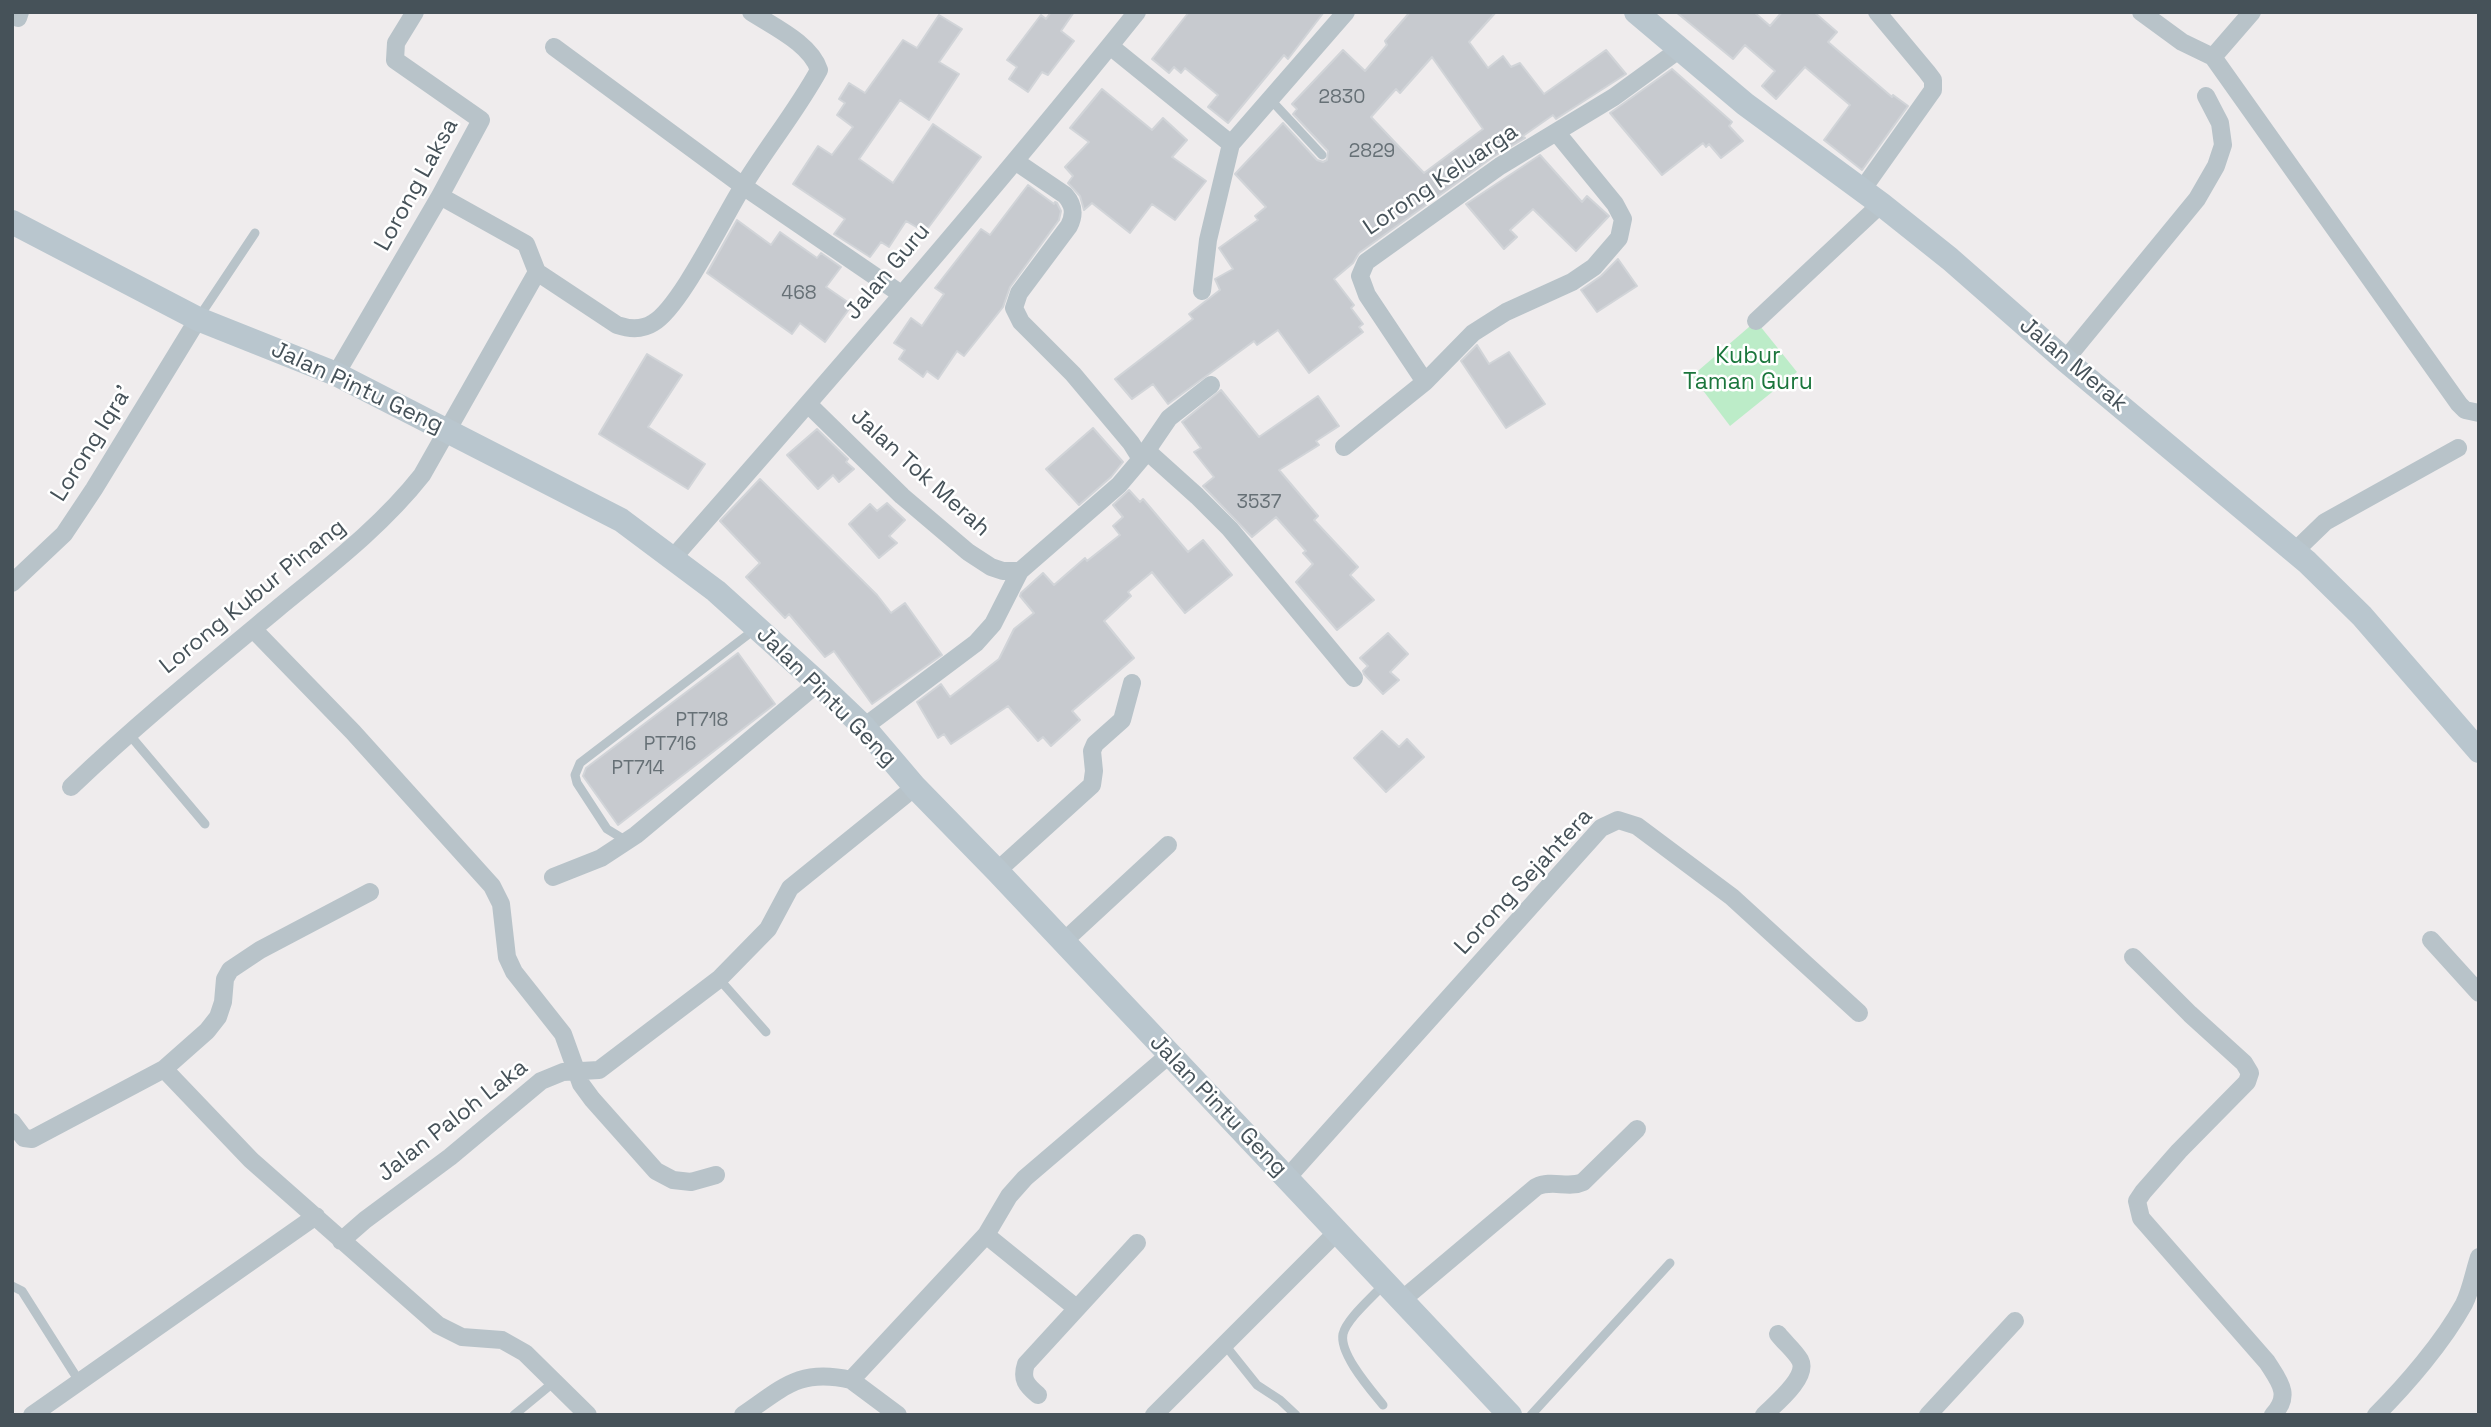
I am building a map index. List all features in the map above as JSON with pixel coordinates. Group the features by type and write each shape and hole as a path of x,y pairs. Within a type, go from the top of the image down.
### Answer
{"main road":[{"name":"Jalan Merak","path":"1636,12 1745,104 1872,197 1950,260 2294,551 2362,616 2479,751"},
{"name":"Jalan Pintu Geng","path":"12,222 198,318 336,374 621,520 716,591 864,727 915,787 1510,1415"}],"street":[{"name":"Lorong Laksa","path":"336,374 481,120 395,60 396,43 415,12"},
{"path":"440,196 526,244 537,272 617,325 629,329 654,323 673,305 743,186 819,71 816,59 806,50 751,12"},
{"name":"Jalan Guru","path":"672,559 1015,161 1137,12"},
{"path":"1202,291 1208,240 1231,144 1346,12"},
{"path":"1756,321 1872,197 1933,90 1933,80 1877,12"},
{"path":"2141,12 2182,42 2213,57 2459,404 2465,410 2479,413"},
{"path":"2213,57 2252,12"},
{"path":"1110,46 1231,144"},
{"path":"554,47 743,186 901,294"},
{"name":"Lorong Keluarga","path":"1425,382 1367,295 1360,276 1362,268 1373,256 1500,166 1557,133 1680,49"},
{"path":"2065,360 2197,199 2216,166 2223,145 2220,123 2206,96"},
{"path":"1344,447 1425,382 1473,333 1506,312 1572,282 1594,267 1619,238 1623,219 1615,204 1557,133"},
{"path":"1015,161 1065,195 1074,209 1069,226 1018,293 1015,300 1016,316 1073,374 1131,443 1197,496 1230,529 1354,678"},
{"name":"Lorong Kubur Pinang","path":"71,787 128,733 374,529 403,499 422,475 537,272"},
{"name":"Lorong Iqra'","path":"12,583 64,534 198,318"},
{"path":"864,727 976,643 993,624 1011,571 1119,485 1169,418 1211,385"},
{"name":"Jalan Tok Merah","path":"808,404 912,504 968,552 991,566 1011,571"},
{"path":"2294,551 2325,522 2458,448"},
{"path":"253,629 353,732 492,886 501,904 507,957 514,972 563,1034 581,1084 593,1099 656,1171 673,1180 691,1182 716,1175"},
{"path":"553,877 601,858 636,835 818,683"},
{"path":"997,871 1092,785 1092,751 1095,744 1122,720 1132,683"},
{"name":"Jalan Paloh Laka","path":"341,1241 450,1157 541,1081 563,1072 595,1071 603,1067 719,979 768,929 790,888 915,787"},
{"name":"Lorong Sejahtera","path":"1287,1178 1601,828 1618,820 1637,826 1732,898 1859,1013"},
{"path":"1063,942 1168,845"},
{"path":"12,1122 24,1138 32,1139 163,1069 207,1031 218,1017 223,1002 225,979 230,970 370,892"},
{"path":"2431,940 2479,993"},
{"path":"2133,957 2244,1063 2250,1073 2246,1082 2143,1192 2137,1202 2137,1210 2267,1362 2283,1388 2282,1401 2273,1415"},
{"path":"852,1380 986,1235 1009,1196 1025,1178 1169,1055"},
{"path":"163,1069 251,1160 438,1325 462,1337 502,1340 525,1353 588,1415"},
{"path":"1395,1291 1536,1187 1549,1182 1573,1185 1583,1182 1637,1129"},
{"path":"32,1415 316,1216"},
{"path":"1154,1415 1338,1231"},
{"path":"986,1235 1075,1307"},
{"path":"1038,1395 1026,1385 1022,1375 1026,1364 1075,1307 1137,1243"},
{"path":"2376,1415 2425,1359 2452,1323 2465,1302 2479,1257"},
{"path":"1928,1415 2015,1321"},
{"path":"1764,1415 1796,1382 1801,1372 1801,1362 1777,1334"},
{"path":"743,1415 785,1386 808,1376 828,1374 852,1380 898,1415"}],"lane":[{"path":"1270,99 1322,155"},
{"path":"198,318 255,233"},
{"path":"625,840 607,829 577,783 575,775 580,763 757,628"},
{"path":"128,733 205,824"},
{"path":"719,979 766,1032"},
{"path":"1531,1415 1670,1263"},
{"path":"12,1286 22,1291 79,1381"},
{"path":"1383,1405 1346,1353 1343,1335 1349,1322 1395,1291"},
{"path":"1225,1345 1257,1385 1296,1415"},
{"path":"514,1415 554,1382"}],"green space":[{"name":"Kubur Taman Guru","path":"1756,321 1797,372 1730,426 1692,376"}],"building":[{"path":"1051,12 1074,12 1061,31 1074,41 1048,75 1042,72 1028,92 1009,79 1017,67 1007,60 1041,15 1046,19"},
{"path":"1189,12 1324,12 1288,59 1284,55 1228,123 1208,107 1218,95 1185,68 1181,73 1174,67 1169,73 1152,59"},
{"path":"1410,12 1496,12 1469,42 1488,68 1503,56 1511,67 1520,63 1544,94 1606,50 1626,74 1556,119 1553,115 1523,136 1525,138 1493,157 1359,253 1353,263 1334,279 1354,305 1351,308 1363,324 1359,327 1363,332 1309,373 1278,330 1257,345 1254,341 1168,404 1153,384 1132,399 1115,379 1193,319 1189,314 1220,290 1215,279 1233,269 1219,248 1258,220 1255,216 1266,207 1235,174 1283,123 1317,160 1327,160 1328,151 1293,114 1297,109 1292,104 1343,50 1365,71 1387,45 1385,41","holes":["1432,57 1483,129 1424,173 1371,117 1396,89 1400,93"]},
{"path":"1676,12 1754,12 1770,26 1782,12 1814,12 1837,32 1828,42 1892,97 1893,95 1908,106 1862,170 1824,140 1850,105 1805,67 1776,99 1762,86 1775,71 1745,45 1733,59"},
{"path":"939,15 962,29 939,62 959,74 929,120 900,100 859,159 893,183 933,124 981,157 925,232 906,221 889,247 881,242 870,257 834,234 845,219 793,184 818,146 832,155 853,127 837,115 845,103 839,99 849,83 865,93 903,40 917,48"},
{"path":"1672,69 1732,122 1729,126 1743,141 1721,158 1709,144 1706,147 1703,143 1662,175 1610,113"},
{"path":"1102,89 1152,130 1163,118 1187,140 1172,157 1206,181 1175,220 1152,204 1130,233 1092,203 1084,210 1080,196 1068,183 1073,176 1065,167 1089,142 1070,128"},
{"path":"1540,155 1582,202 1587,196 1609,216 1576,251 1533,209 1510,230 1517,237 1504,249 1466,204"},
{"path":"1028,185 1054,204 1057,203 1061,211 1059,220 1010,287 1003,307 964,356 957,351 938,379 927,371 923,377 899,359 905,350 894,343 911,318 922,326 944,294 935,288 981,229 990,235"},
{"path":"737,220 771,245 780,232 817,258 821,253 841,267 826,287 852,305 825,342 800,323 792,334 707,273"},
{"path":"1618,259 1637,286 1597,312 1581,290 1601,276"},
{"path":"1477,345 1489,364 1509,352 1545,404 1506,428 1461,361"},
{"path":"647,354 682,375 648,427 705,464 688,489 599,434"},
{"path":"1221,390 1259,437 1318,396 1339,426 1316,441 1319,445 1279,470 1318,516 1314,520 1358,567 1350,575 1374,600 1337,630 1296,582 1313,564 1303,553 1306,551 1276,517 1252,537 1203,486 1214,477 1194,452 1201,448 1182,422"},
{"path":"1093,428 1123,462 1111,477 1079,505 1046,469"},
{"path":"817,429 848,459 846,462 854,469 839,482 833,475 818,489 787,455"},
{"path":"760,479 877,595 891,613 905,603 942,655 872,704 834,651 825,657 789,614 785,618 746,577 760,563 720,521"},
{"path":"1129,490 1140,502 1143,499 1188,552 1203,540 1232,575 1185,613 1152,572 1128,592 1131,596 1104,621 1134,658 1072,711 1080,720 1051,746 1043,737 1038,741 1008,706 951,744 944,734 938,738 917,702 941,684 950,697 999,659 1014,629 1034,613 1020,596 1021,593 1043,573 1054,585 1085,558 1087,561 1120,535 1113,526 1123,517 1113,505"},
{"path":"887,503 905,520 889,536 897,543 879,558 849,524 870,504 877,511"},
{"path":"1388,633 1408,654 1390,672 1399,680 1383,694 1364,674 1363,671 1368,666 1360,658"},
{"path":"738,653 775,704 618,825 583,776 586,768"},
{"path":"1382,731 1399,747 1407,739 1424,757 1386,792 1354,758"}]}
